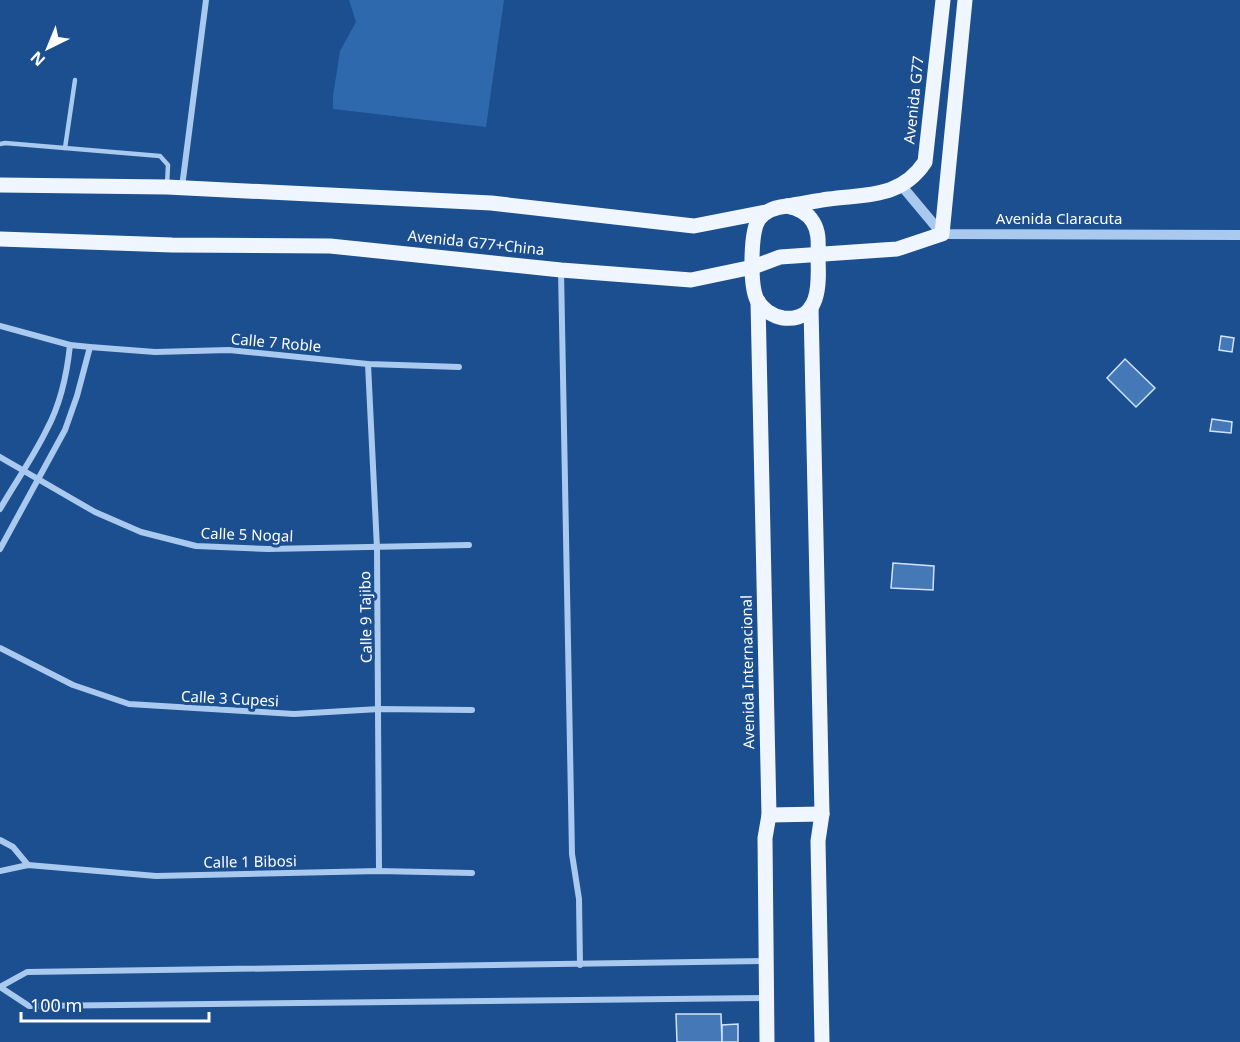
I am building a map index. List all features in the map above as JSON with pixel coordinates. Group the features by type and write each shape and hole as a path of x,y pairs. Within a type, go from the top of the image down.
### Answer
{"main road":[{"name":"Avenida G77","path":"766,212 776,207 879,194 916,176 925,162 943,0"},
{"path":"942,234 965,0"},
{"path":"0,185 175,187 491,203 694,226 766,212"},
{"path":"766,212 758,220 754,230 754,292 764,309 781,318 793,318 803,314 817,297 819,286 818,234 807,214 798,208 787,206"},
{"name":"Avenida G77+China","path":"0,239 172,245 330,246 561,270 691,280 753,267 780,257 897,249 942,234"},
{"name":"Avenida Internacional","path":"758,302 769,815 765,838 767,1042"},
{"path":"811,306 822,814 818,841 822,1042"},
{"path":"769,815 822,814"}],"street":[{"path":"175,187 206,0"},
{"path":"901,185 942,234"},
{"name":"Avenida Claracuta","path":"942,234 1240,235"},
{"path":"561,270 572,854 579,899 580,965"},
{"name":"Calle 7 Roble","path":"0,326 70,345 90,347 155,352 229,350 368,364 459,367"},
{"path":"0,509 47,430 61,395 70,345"},
{"path":"0,549 64,430 90,347"},
{"name":"Calle 9 Tajibo","path":"368,364 377,548 379,871"},
{"name":"Calle 5 Nogal","path":"0,457 95,512 141,532 196,546 268,549 469,544"},
{"name":"Calle 3 Cupesi","path":"0,648 73,685 129,705 294,714 379,709 471,710"},
{"path":"0,840 13,847 28,865"},
{"name":"Calle 1 Bibosi","path":"0,871 28,865 156,876 379,871 472,873"},
{"path":"0,987 27,972 767,961"},
{"path":"0,987 29,1006 766,998"},
{"path":"0,987 0,994"}],"lane":[{"path":"65,148 75,80"},
{"path":"0,144 160,156 168,165 175,187"}],"shaded area":[{"path":"349,0 504,0 486,127 333,109 340,51 356,22"}],"building":[{"path":"1221,336 1234,338 1232,352 1219,350"},
{"path":"1125,359 1155,388 1136,407 1107,378"},
{"path":"1212,419 1232,422 1231,433 1210,431"},
{"path":"893,563 934,566 933,590 891,588"},
{"path":"676,1014 721,1014 722,1042 677,1042"},
{"path":"738,1024 738,1042 722,1042 722,1025"}]}
